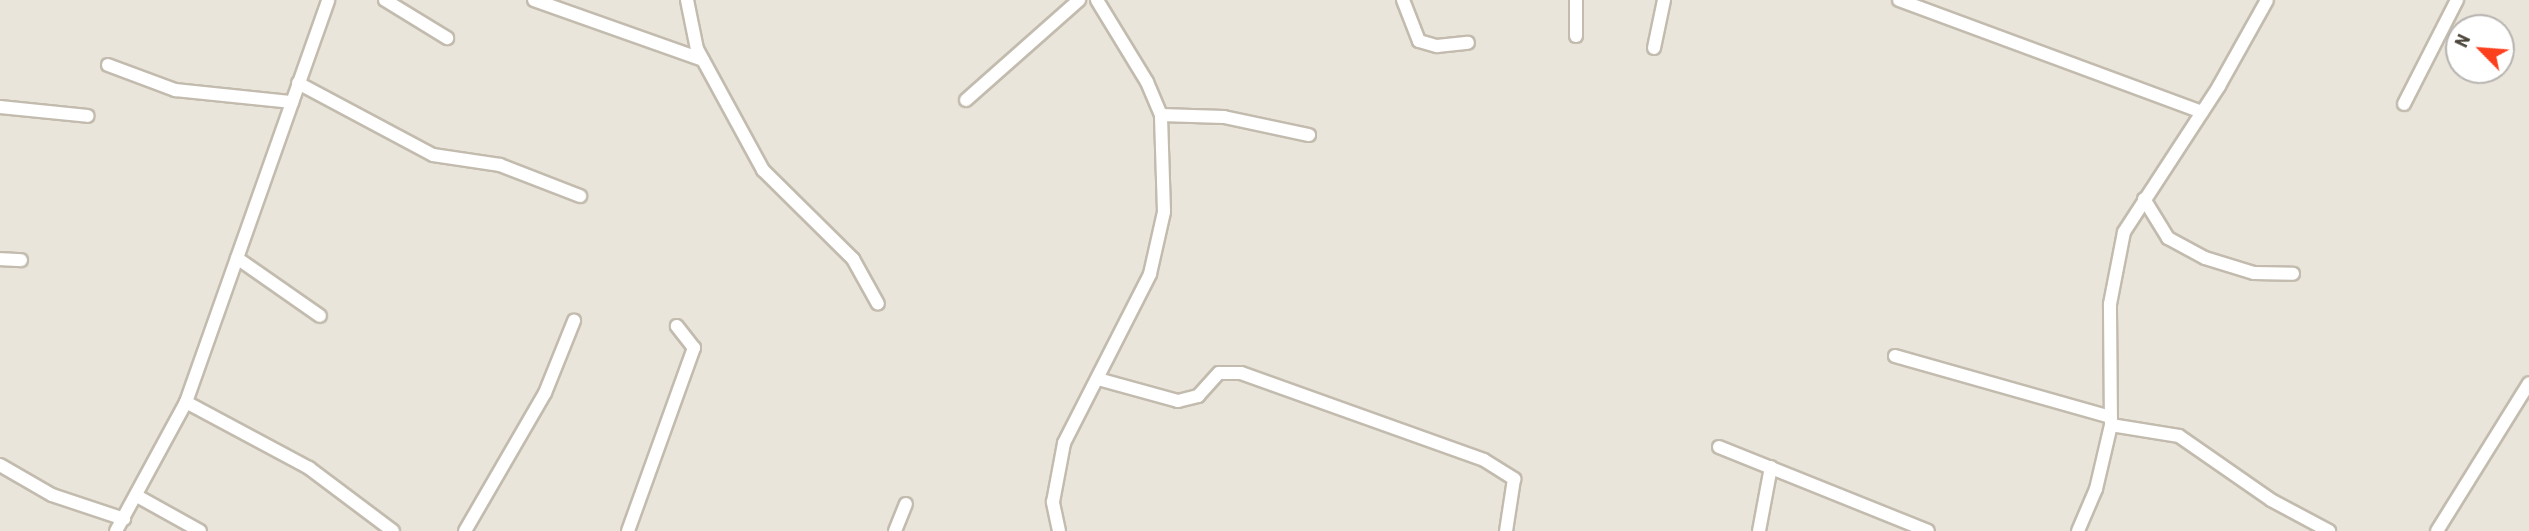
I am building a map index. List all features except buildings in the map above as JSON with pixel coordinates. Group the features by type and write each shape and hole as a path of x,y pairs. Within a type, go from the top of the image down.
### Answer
{"street":[{"path":"116,531 186,402 328,0"},
{"path":"385,0 447,38"},
{"path":"534,0 703,60"},
{"path":"687,0 703,60 763,170 853,259 878,304"},
{"path":"966,100 1079,0"},
{"path":"1059,531 1053,502 1056,472 1064,443 1159,251 1164,212 1161,115 1147,82 1097,0"},
{"path":"1403,0 1419,41 1437,46 1468,43"},
{"path":"1576,0 1576,36"},
{"path":"1654,48 1664,0"},
{"path":"1899,0 2202,112"},
{"path":"2078,531 2096,489 2111,421 2110,304 2120,243 2144,199 2202,112 2267,0"},
{"path":"2404,104 2457,0"},
{"path":"108,65 175,90 292,102"},
{"path":"299,83 433,155 500,165 580,196"},
{"path":"0,107 88,116"},
{"path":"1161,115 1224,117 1309,135"},
{"path":"2144,199 2168,238 2205,258 2254,273 2293,274"},
{"path":"237,258 320,316"},
{"path":"0,259 21,260"},
{"path":"465,531 545,393 574,321"},
{"path":"628,531 694,348 677,326"},
{"path":"1895,356 2111,421 2179,436 2272,500 2329,531"},
{"path":"1098,379 1178,401 1198,396 1219,373 1241,373 1484,460 1514,479 1506,531"},
{"path":"2437,531 2529,383"},
{"path":"186,402 309,468 393,531"},
{"path":"1719,447 1928,531"},
{"path":"0,465 52,495 124,519"},
{"path":"1759,531 1771,467"},
{"path":"137,496 200,531"},
{"path":"895,531 906,504"}],"shaded area":[{"path":"0,0 2529,0 2529,531 0,531"}]}
